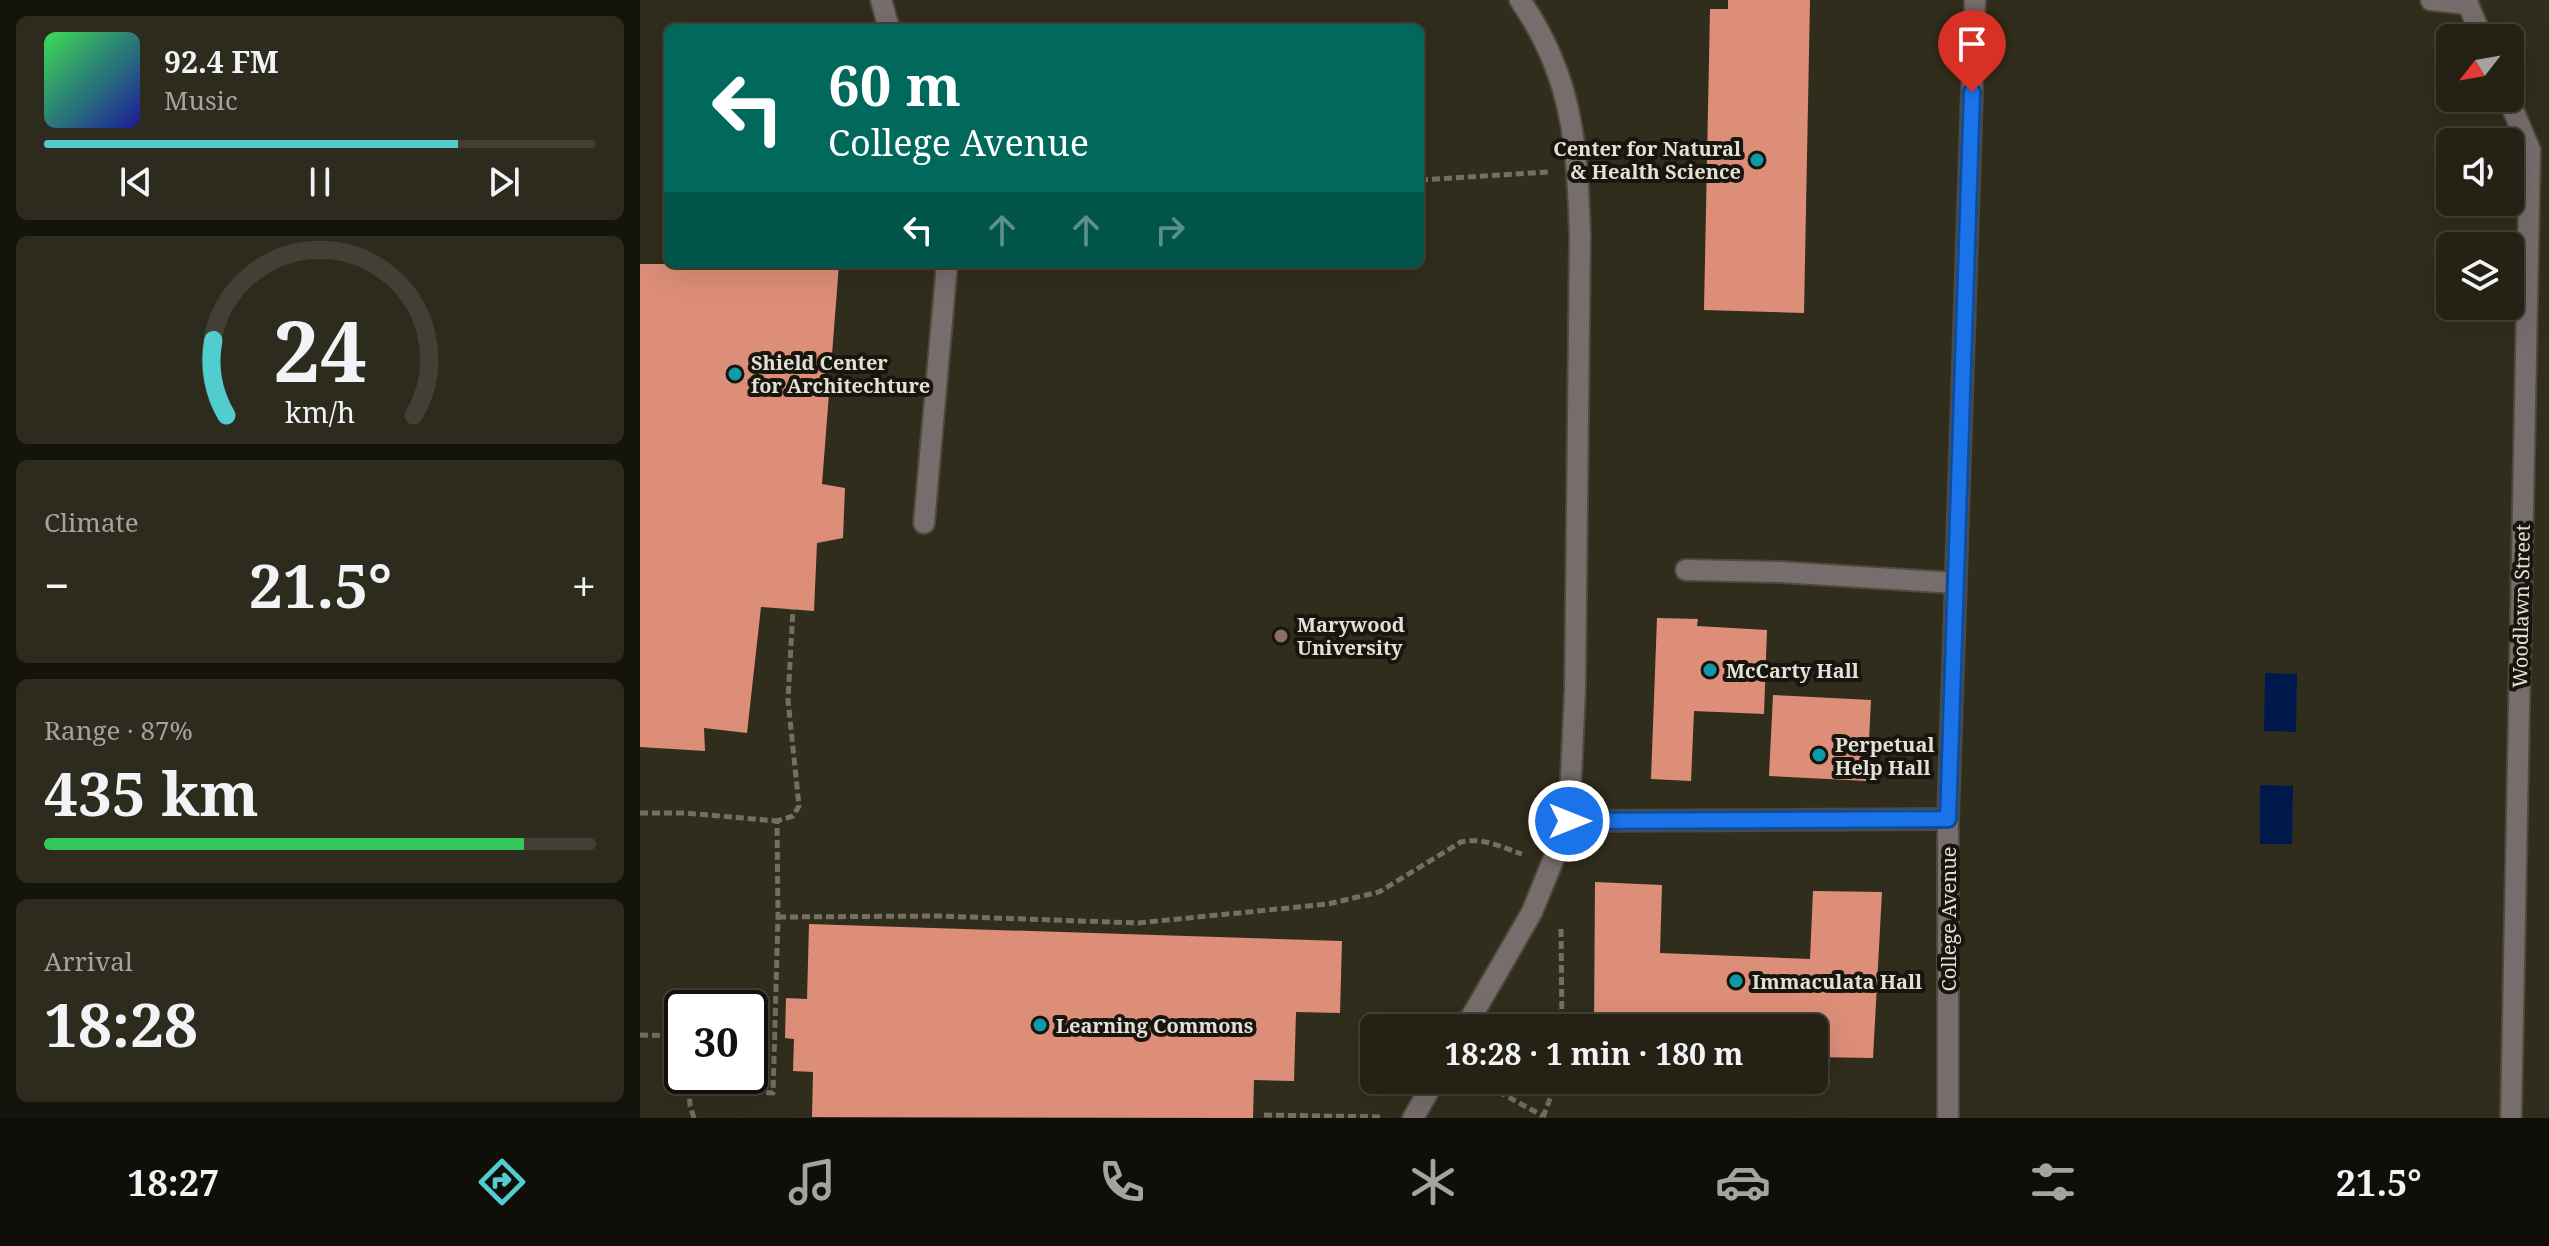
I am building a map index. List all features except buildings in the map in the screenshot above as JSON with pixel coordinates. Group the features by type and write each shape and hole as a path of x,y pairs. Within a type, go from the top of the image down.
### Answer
{"street":[{"path":"881,0 888,24"},
{"path":"1473,1014 1532,912 1569,821 1575,690 1578,170 1566,93 1539,27 1520,0"},
{"name":"College Avenue","path":"1948,1118 1948,819 1975,0"},
{"path":"2431,0 2468,4 2476,24"},
{"name":"Woodlawn Street","path":"2511,1118 2530,150 2514,112"},
{"path":"924,523 947,268"},
{"path":"1686,570 1780,572 1956,583"},
{"path":"1569,821 1948,819"},
{"path":"1413,1118 1427,1094"}],"path":[{"path":"1424,180 1578,170"},
{"path":"640,813 685,813 777,821 793,816 799,806 788,700 793,609"},
{"path":"768,1093 773,1093 778,917 777,821"},
{"path":"778,917 939,916 1138,923 1328,904 1379,892 1461,842 1472,840 1524,855"},
{"path":"1562,919 1562,1014"},
{"path":"640,1043 640,1035 664,1036"},
{"path":"689,1094 694,1118"},
{"path":"1502,1094 1543,1117 1552,1094"},
{"path":"1264,1115 1392,1117"}],"water":[{"path":"2265,673 2297,674 2296,732 2264,731"},
{"path":"2260,785 2293,786 2292,844 2260,844"}],"place":[{"name":"Center for Natural & Health Science","path":"1757,160"},
{"name":"Shield Center for Architechture","path":"735,374"},
{"name":"Marywood University","path":"1281,636"},
{"name":"McCarty Hall","path":"1710,670"},
{"name":"Perpetual Help Hall","path":"1819,755"},
{"name":"Immaculata Hall","path":"1736,981"},
{"name":"Learning Commons","path":"1040,1025"}],"route":[{"path":"1569,821 1948,819 1972,92"}]}
